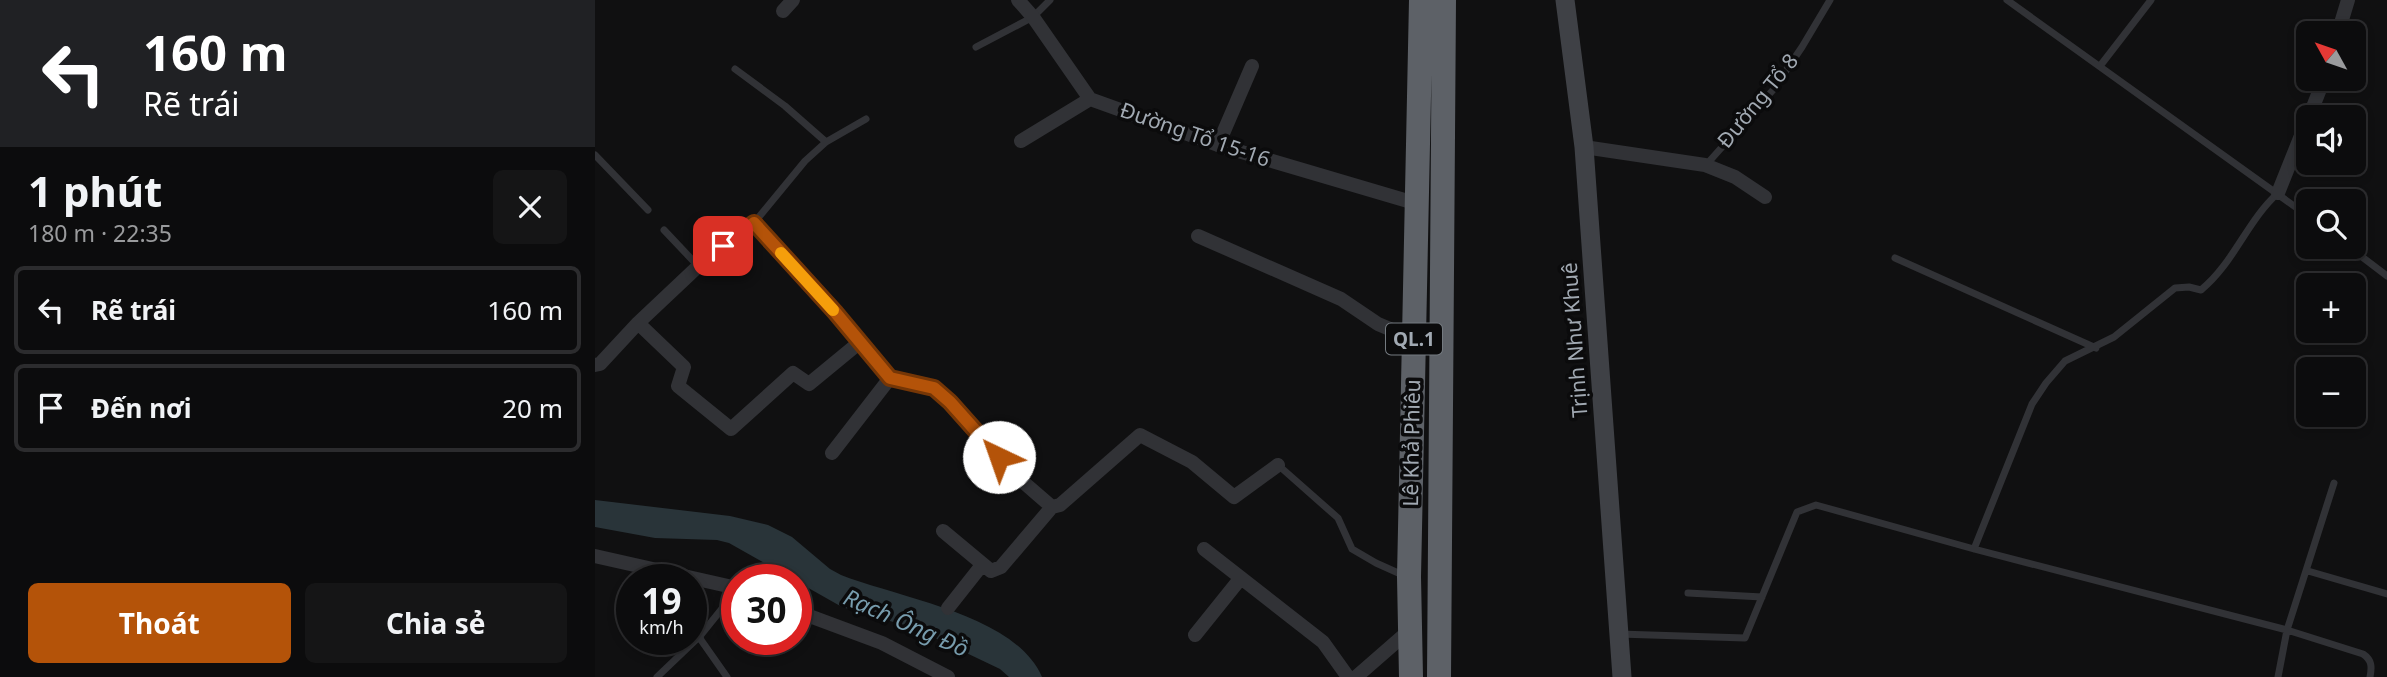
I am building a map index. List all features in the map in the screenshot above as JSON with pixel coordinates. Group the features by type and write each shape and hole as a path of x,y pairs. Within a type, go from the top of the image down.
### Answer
{"highway":[{"name":"Lê Khả Phiêu","path":"1411,677 1409,577 1421,0"},
{"name":"Lê Khả Phiêu","path":"1439,677 1444,0"}],"street":[{"path":"1018,0 1033,17 1090,99 1021,141"},
{"name":"Trịnh Như Khuê","path":"1565,0 1584,147 1622,677"},
{"path":"2342,21 2348,0"},
{"path":"1218,145 1252,66"},
{"name":"Đường Tổ 15-16","path":"1090,99 1218,145 1418,204"},
{"name":"Đường Tổ 8","path":"1584,147 1705,165 1735,177 1765,197"},
{"path":"2279,193 2296,150"},
{"path":"595,365 600,364 638,323 698,266 754,223 890,378 934,388 950,402 1015,475 1052,507"},
{"path":"1198,236 1342,299 1378,324 1397,332 1414,334"},
{"path":"638,323 684,367 678,386 731,429 793,373 809,384 860,342"},
{"path":"832,453 890,378"},
{"path":"943,531 991,571 1001,567 1052,507 1060,505 1140,435 1192,462 1234,497 1278,465"},
{"path":"1204,549 1323,642 1348,677"},
{"path":"595,556 721,585"},
{"path":"948,608 982,565"},
{"path":"1195,635 1240,579"},
{"path":"812,617 882,643 948,677"},
{"path":"1356,677 1411,629"}],"lane":[{"path":"976,47 1033,17 1050,0"},
{"name":"Đường Tổ 8","path":"1705,165 1773,90 1830,0"},
{"path":"2007,0 2296,206"},
{"path":"2100,66 2151,0"},
{"path":"735,69 827,142"},
{"path":"754,223 805,161 827,142 866,119"},
{"path":"595,155 648,210"},
{"path":"1974,550 2032,404 2046,383 2065,361 2114,337 2175,288 2201,289 2215,278 2267,204 2279,193"},
{"path":"664,230 698,266"},
{"path":"1895,258 2096,348"},
{"path":"2365,259 2387,276"},
{"path":"1278,465 1338,518 1352,549 1376,564 1409,577"},
{"path":"2278,677 2287,630 2334,483"},
{"path":"1618,634 1745,638 1797,512 1816,505 1974,550 2287,630 2363,654 2371,664 2370,677"},
{"path":"2308,571 2387,594"},
{"path":"1688,593 1762,597"},
{"path":"707,627 721,609"},
{"path":"707,649 727,677"},
{"path":"657,677 680,655"}],"water":[{"name":"Rạch Ông Đồ","path":"595,500 730,516 768,525 792,537 841,575 953,611 1008,638 1028,656 1042,677 1009,677 1000,669 914,628 842,607 812,590 812,564 766,564 729,543 717,540 655,538 595,527"}],"slow traffic":[{"path":"781,253 833,310"}],"route":[{"path":"723,246 754,223 835,312 890,378 934,388 999,457"}]}
